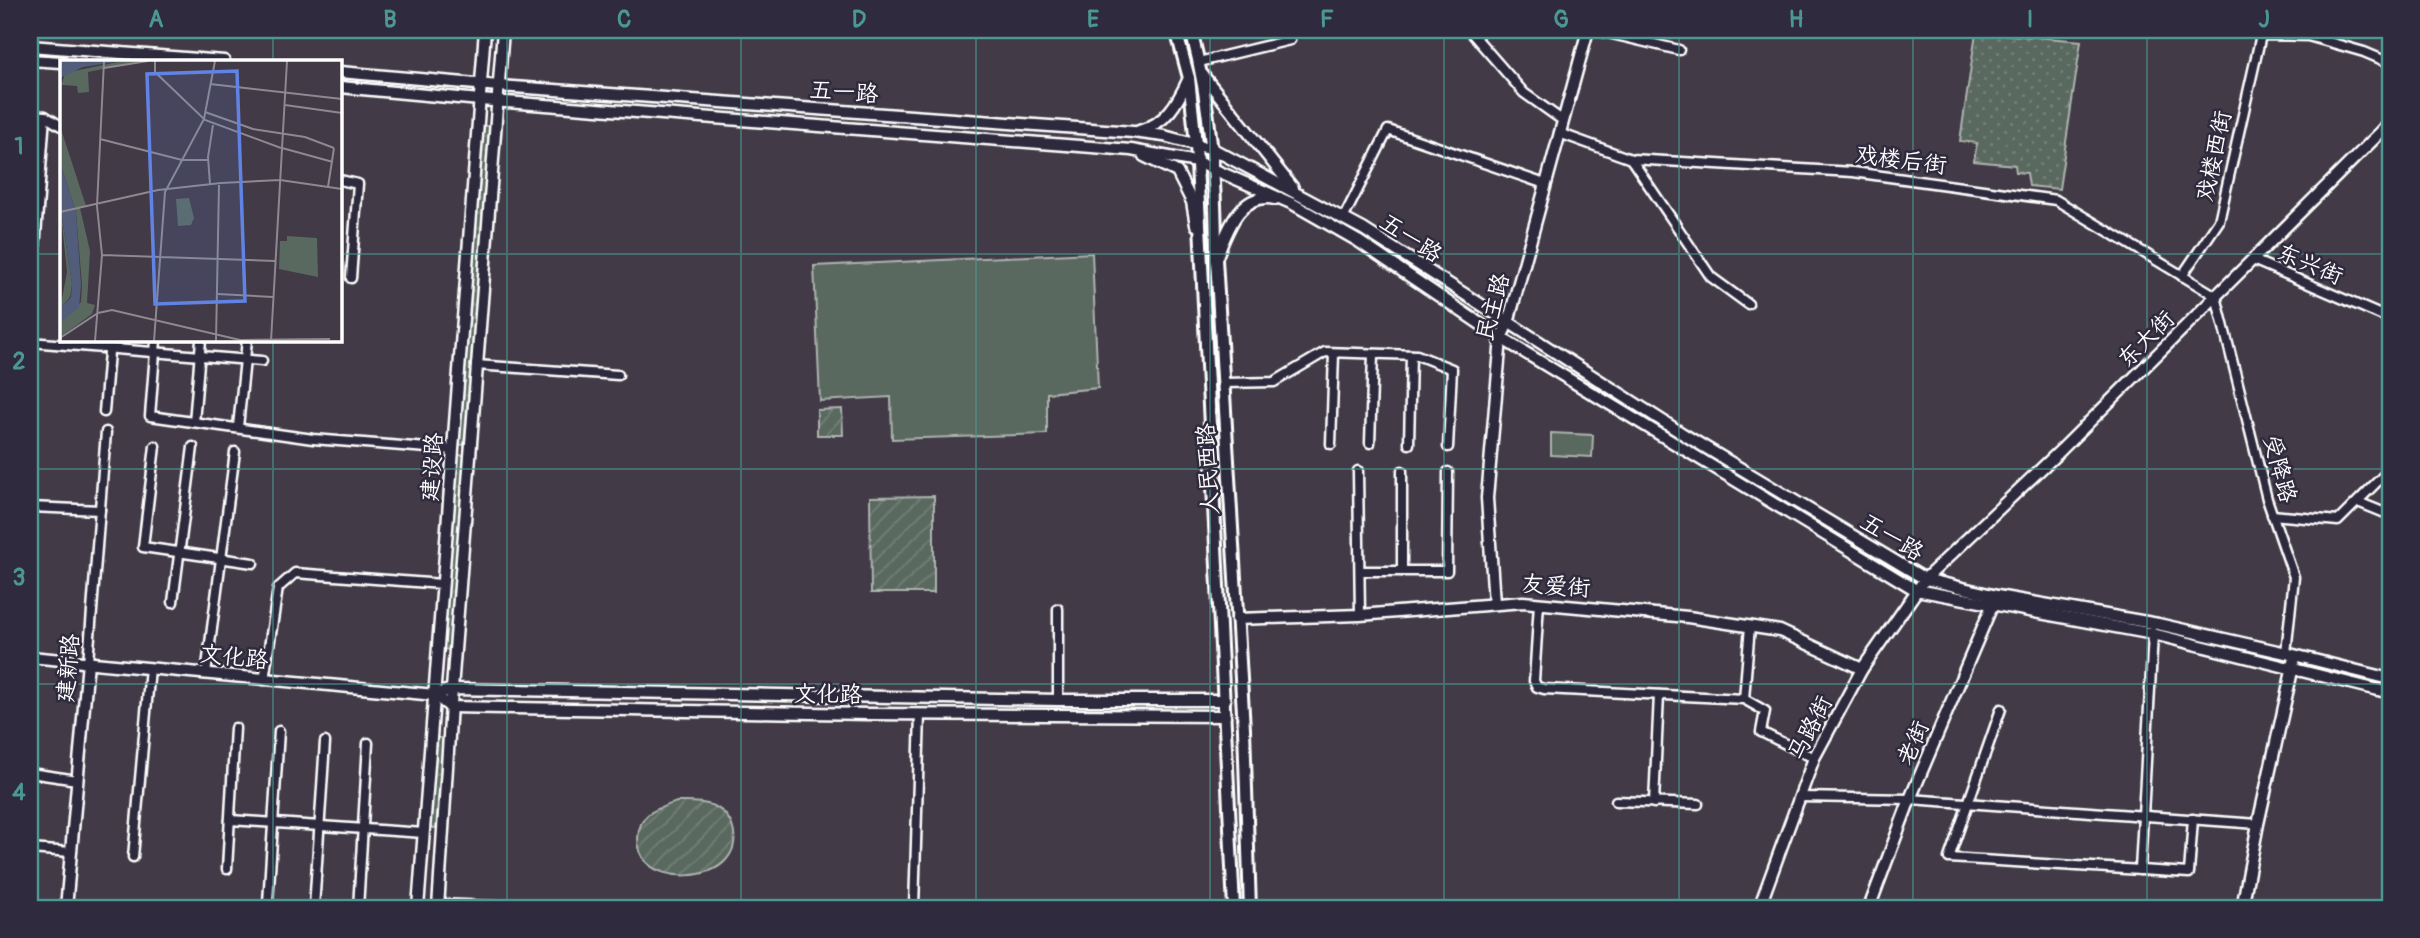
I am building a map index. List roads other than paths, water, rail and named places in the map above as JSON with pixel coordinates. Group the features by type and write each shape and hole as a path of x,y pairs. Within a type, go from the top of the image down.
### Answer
{"main road":[{"name":"人民西路","path":"1176,30 1189,78 1196,144 1234,908"},
{"name":"人民西路","path":"1191,30 1202,74 1213,149 1216,259 1237,619 1250,908"}],"street":[{"name":"建设路","path":"418,908 485,30"},
{"name":"建设路","path":"438,906 450,707 503,30"},
{"path":"1199,61 1290,40 1287,30"},
{"path":"1469,30 1524,93 1562,120"},
{"name":"民主路","path":"1494,603 1488,498 1502,338 1588,30"},
{"path":"1595,30 1679,50"},
{"path":"2308,33 2390,63"},
{"name":"戏楼西街","path":"2182,276 2220,221 2261,35 2308,33"},
{"path":"30,46 193,60"},
{"path":"30,60 60,62"},
{"name":"五一路","path":"341,72 481,85 1133,132 1164,135 1213,149 1363,229 1683,434 1924,579 1995,600 2153,634 2390,693"},
{"path":"1202,74 1295,192"},
{"path":"1133,132 1153,127 1171,110 1189,78"},
{"name":"五一路","path":"341,87 498,102 1131,150 1197,162 1293,204 1358,240 1502,338 1916,590 2158,624 2390,679"},
{"path":"30,115 45,116 60,126"},
{"path":"35,249 45,116"},
{"name":"东大街","path":"1924,579 2062,449 2390,123"},
{"path":"1343,219 1388,130 1545,184"},
{"name":"戏楼后街","path":"1559,133 1631,159 1853,172 2056,200 2216,296"},
{"path":"1131,150 1177,172 1192,202 1200,244"},
{"path":"1631,159 1711,277 1748,304"},
{"path":"341,180 358,184 351,278"},
{"path":"1216,259 1236,214 1246,205 1257,199 1270,198 1293,204"},
{"name":"东兴街","path":"2253,260 2390,319"},
{"name":"受降路","path":"2216,296 2272,515 2294,577 2291,654 2293,668 2242,908"},
{"path":"156,341 150,416 313,439 470,451"},
{"path":"194,422 201,341"},
{"path":"238,427 247,341"},
{"path":"30,342 109,344 155,352 262,361"},
{"path":"104,412 109,344"},
{"path":"1224,383 1274,382 1325,352 1417,355 1452,369 1448,447"},
{"path":"1331,444 1334,353"},
{"path":"1370,443 1373,354"},
{"path":"1409,444 1411,355"},
{"path":"477,365 618,375"},
{"name":"建新路","path":"66,908 106,432"},
{"path":"155,446 143,547 253,563"},
{"path":"173,603 193,447"},
{"path":"206,674 235,452"},
{"path":"2272,515 2338,521 2390,469"},
{"path":"1358,471 1360,615"},
{"path":"1402,471 1402,571"},
{"path":"1360,571 1447,571 1447,472"},
{"path":"2358,502 2390,515"},
{"path":"30,507 100,510"},
{"path":"264,680 278,588 295,573 442,584"},
{"name":"马路街","path":"1759,908 1814,758 1862,669 1924,579"},
{"name":"老街","path":"1869,908 1910,799 1995,600"},
{"name":"友爱街","path":"1237,619 1360,615 1494,603 1539,603 1688,617 1780,631 1862,669"},
{"path":"1539,603 1534,681 1537,687 1744,699 1765,711 1761,732 1814,758"},
{"path":"1058,609 1058,700"},
{"path":"1744,699 1750,626"},
{"path":"2140,870 2153,634"},
{"name":"文化路","path":"30,657 435,695 452,689 1058,700 1225,700"},
{"path":"133,858 150,668"},
{"path":"435,695 450,707"},
{"path":"1654,803 1659,695"},
{"path":"1208,699 1208,716"},
{"name":"文化路","path":"450,707 1226,716"},
{"path":"2001,709 1949,858 2189,873 2193,819"},
{"path":"914,908 920,714"},
{"path":"227,869 235,728"},
{"path":"268,903 279,731"},
{"path":"314,908 325,742"},
{"path":"358,908 368,743"},
{"path":"30,773 77,780"},
{"path":"1800,796 1910,799 2258,824"},
{"path":"1616,801 1698,804"},
{"path":"230,820 442,834"},
{"path":"30,849 71,852"},
{"path":"438,906 541,908"}]}
